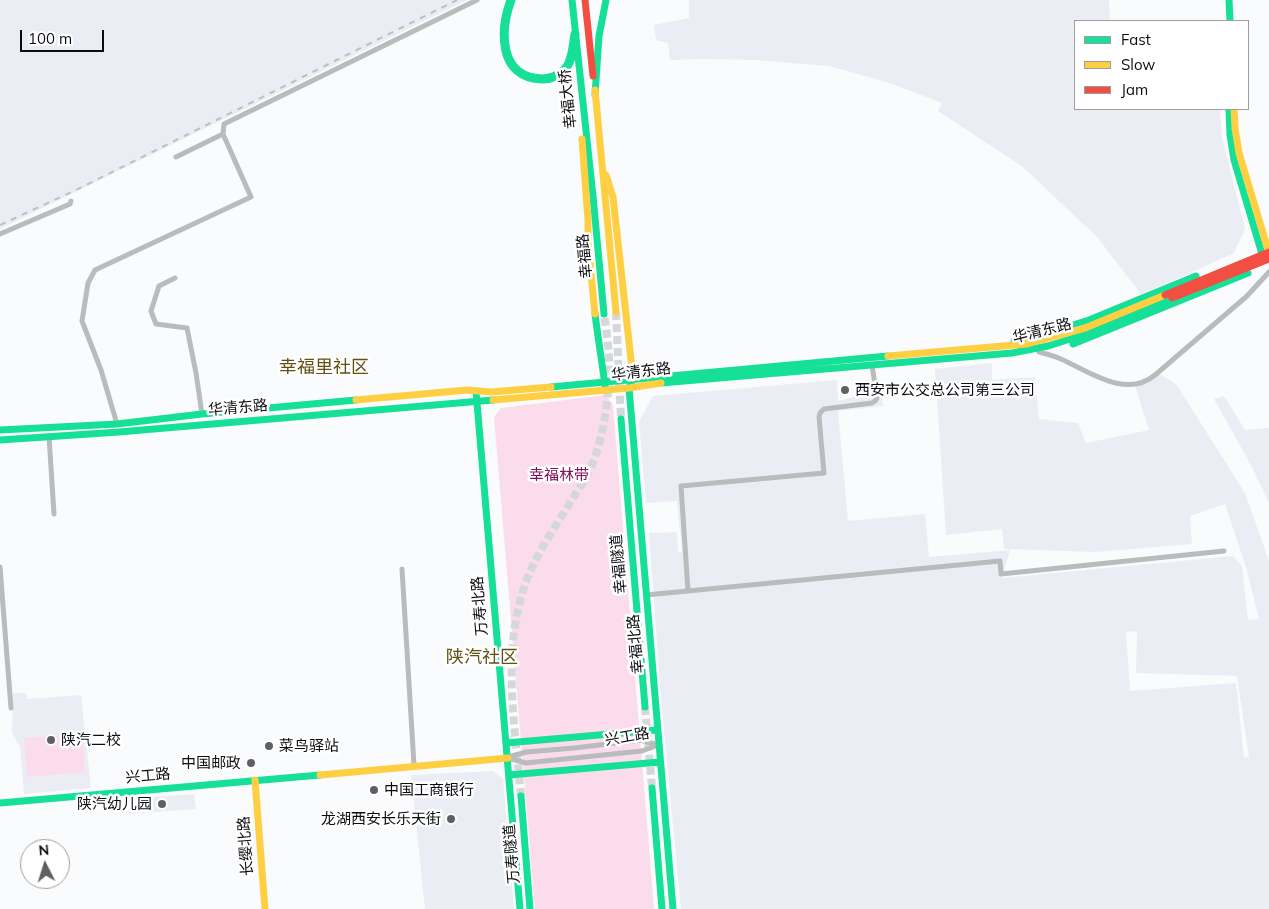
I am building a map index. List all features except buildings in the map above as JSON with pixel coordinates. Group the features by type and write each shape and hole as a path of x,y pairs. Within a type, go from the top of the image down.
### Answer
{"main road":[{"path":"511,0 505,17 505,35 509,62 517,70 528,76 549,79 564,70 568,64 575,34"},
{"name":"幸福大桥","path":"572,0 593,196"},
{"name":"幸福大桥","path":"586,0 601,159 609,196"},
{"path":"595,94 599,36 606,0"},
{"path":"1224,0 1225,20"},
{"path":"1229,0 1230,20"},
{"path":"583,106 582,148 588,244 598,343 602,358 605,386"},
{"path":"1228,110 1234,160 1268,255"},
{"path":"1234,110 1239,153 1268,255"},
{"name":"幸福路","path":"593,196 604,314"},
{"path":"609,196 633,378"},
{"name":"幸福路","path":"609,196 616,312"},
{"path":"962,358 1006,358 1039,352 1094,336 1252,272 1268,255"},
{"name":"华清东路","path":"0,440 119,432 500,400 605,386 633,378 1026,344 1072,332 1243,262 1268,255"},
{"name":"华清东路","path":"0,430 117,424 202,414 458,391 491,392 605,386 629,388 649,384 1012,354 1048,346 1072,338 1268,255"},
{"name":"幸福北路","path":"633,378 629,388 672,909"},
{"name":"万寿北路","path":"476,391 520,909"},
{"name":"幸福隧道","path":"621,418 645,707"},
{"path":"506,743 657,730"},
{"name":"兴工路","path":"0,803 508,758"},
{"path":"509,775 660,762"},
{"name":"长缨北路","path":"255,780 265,909"},
{"path":"652,788 662,909"},
{"name":"万寿隧道","path":"521,796 530,909"}],"street":[{"path":"117,424 101,370 82,321 88,283 95,270 251,197 223,134 224,124 477,0"},
{"path":"176,157 223,134"},
{"path":"0,234 70,204 71,201"},
{"path":"1039,352 1060,358 1106,381 1126,384 1145,382 1247,296 1269,272"},
{"path":"175,278 159,286 151,311 156,324 187,328 202,414"},
{"path":"688,590 680,486 824,473 820,413 824,409 872,403 875,401 877,398 872,365"},
{"path":"49,436 54,514"},
{"path":"646,595 1000,561 1001,574 1224,551"},
{"path":"0,567 11,708"},
{"path":"402,569 414,765"},
{"name":"兴工路","path":"508,758 526,752 641,740 658,745"},
{"name":"兴工路","path":"508,758 526,763 642,751 658,745"}],"shaded area":[{"path":"0,0 467,0 0,229"},
{"path":"689,0 1109,0 1110,20 1074,20 1074,110 1220,110 1222,137 1245,229 1234,253 1141,294 1097,237 1023,167 938,111 942,103 890,83 829,66 755,60 670,60 668,43 656,40 654,25 689,18"},
{"path":"992,363 992,380 1035,377 1039,419 1078,423 1086,443 1149,430 1135,386 1160,374 1176,384 1245,493 1269,561 1269,909 681,909 661,699 649,533 677,532 678,552 682,552 677,501 646,503 639,422 653,396 837,380 838,401 861,395 882,393 883,406 838,411 848,521 925,514 929,557 1010,550 1002,578 1233,556 1242,566 1248,620 1259,619 1246,567 1225,504 1190,516 1192,544 1096,552 1004,549 1002,529 946,535 935,369","holes":["1137,631 1136,673 1237,676 1249,757 1244,758 1236,683 1130,691 1126,632"]},
{"path":"1224,396 1245,430 1269,428 1269,503 1252,467 1214,399"},
{"name":"陕汽二校","path":"13,693 26,693 27,699 81,695 91,788 24,794 20,747 12,733"},
{"path":"493,771 503,779 514,909 425,909 411,775"},
{"name":"陕汽幼儿园","path":"194,794 196,809 129,814 129,799"}],"green space":[{"name":"幸福林带","path":"606,395 613,405 654,909 535,909 494,417 501,408"},
{"path":"82,734 85,772 27,777 24,738"}],"tunnel":[{"path":"616,312 621,419"},
{"path":"521,796 512,688 514,634 518,608 536,559 587,476 597,451 606,412 609,367 604,314"},
{"path":"645,707 652,788"}],"railway":[{"path":"0,225 76,190 457,0"}],"traffic: fast":[{"path":"511,0 505,25 504,38 506,50 510,61 517,70 528,77 549,78 558,75 564,70 570,60 575,34"},
{"path":"572,0 604,314"},
{"path":"595,95 599,36 606,0"},
{"path":"1229,0 1230,20"},
{"path":"1229,110 1230,135 1234,160 1262,254 1267,256"},
{"path":"1073,344 1248,273"},
{"path":"1014,341 1089,320 1196,276"},
{"path":"661,383 1012,353 1048,346 1080,336 1172,298"},
{"path":"595,314 605,386"},
{"path":"551,387 888,356"},
{"path":"633,378 629,388 673,909"},
{"path":"476,391 520,909"},
{"path":"0,430 117,424 356,400"},
{"path":"0,440 119,432 493,400"},
{"path":"621,419 645,707"},
{"path":"506,743 657,730"},
{"path":"509,775 660,762"},
{"path":"0,803 320,775"},
{"path":"652,788 662,909"},
{"path":"521,796 530,909"}],"traffic: slow":[{"path":"595,90 616,312"},
{"path":"1234,110 1239,153 1269,253"},
{"path":"582,139 588,244 595,314"},
{"path":"606,175 613,197 633,378"},
{"path":"888,356 1026,344 1085,328 1165,295"},
{"path":"493,400 629,388 661,383"},
{"path":"356,400 467,390 491,392 551,387"},
{"path":"320,775 508,758"},
{"path":"255,780 265,909"}],"traffic: jam":[{"path":"585,0 593,76"},
{"path":"1165,295 1269,252"},
{"path":"1172,298 1269,259"}],"place":[{"name":"西安市公交总公司第三公司","path":"845,390"},
{"name":"陕汽二校","path":"51,740"},
{"name":"菜鸟驿站","path":"269,746"},
{"name":"中国邮政","path":"251,763"},
{"name":"中国工商银行","path":"374,790"},
{"name":"陕汽幼儿园","path":"162,804"},
{"name":"龙湖西安长乐天街","path":"451,819"}],"district":[{"name":"幸福里社区","path":"324,368"},
{"name":"陕汽社区","path":"482,658"}]}
